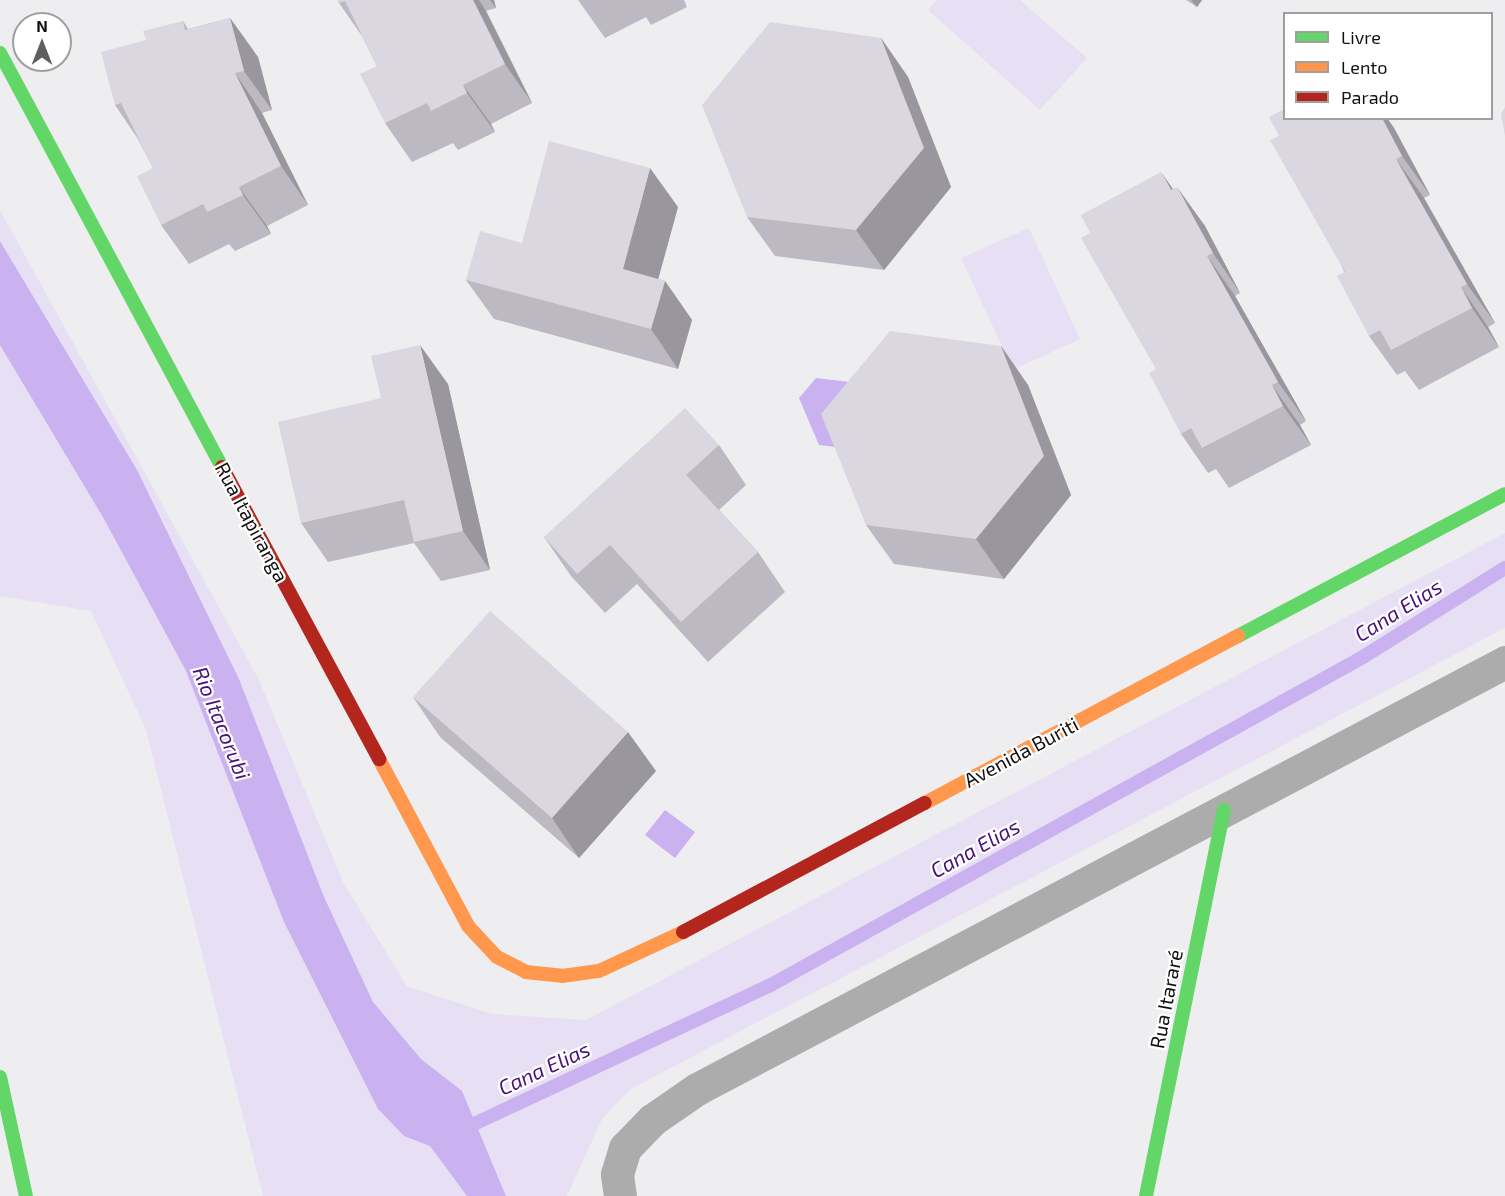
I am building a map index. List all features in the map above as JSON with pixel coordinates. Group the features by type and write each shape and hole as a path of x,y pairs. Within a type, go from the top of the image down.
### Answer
{"street":[{"name":"Rua Itapiranga","path":"0,52 468,926 496,957 526,972"},
{"name":"Avenida Buriti","path":"526,972 562,976 599,971 638,956 1505,494"},
{"path":"620,1196 617,1174 625,1148 652,1120 697,1089 1505,662"},
{"name":"Rua Itararé","path":"1146,1196 1224,810"},
{"path":"0,1077 26,1196"}],"shaded area":[{"path":"937,0 1020,0 1087,58 1040,110 928,10"},
{"path":"0,210 259,680 344,884 407,986 492,1014 586,1020 1505,533 1505,628 629,1090 602,1119 567,1196 263,1196 146,730 91,611 0,596"},
{"path":"1029,228 1080,339 1013,370 961,258"}],"water":[{"name":"Rio Itacorubi","path":"0,241 137,470 239,679 324,897 373,1002 421,1059 462,1091 506,1196 467,1196 430,1146 404,1136 378,1109 284,922 186,671 104,519 0,345"},
{"path":"816,378 858,383 844,448 819,445 799,398"},
{"path":"665,810 695,832 675,858 645,835"}],"building":[{"path":"338,0 473,0 505,64 463,85 467,93 431,111 427,103 385,123 360,74 377,66 345,1 339,3"},
{"path":"230,18 244,71 235,73 281,166 239,187 243,195 207,212 203,204 161,225 137,176 153,168 121,103 115,105 101,52 146,40 143,31 183,21 185,30"},
{"path":"770,22 881,38 924,148 856,230 747,217 702,105"},
{"path":"1505,107 1505,136 1501,114"},
{"path":"1283,110 1283,120 1383,120 1402,156 1396,159 1467,284 1461,287 1472,308 1391,350 1380,330 1369,336 1337,276 1345,272 1270,140 1279,136 1269,117"},
{"path":"549,141 650,168 623,269 665,281 651,329 466,280 480,231 522,243"},
{"path":"1161,172 1171,190 1177,187 1213,253 1207,256 1278,382 1272,385 1283,406 1202,448 1191,428 1181,434 1149,373 1156,369 1081,238 1090,233 1081,215"},
{"path":"890,331 1001,346 1044,456 976,539 866,525 821,414"},
{"path":"420,345 463,531 414,542 404,500 301,523 278,422 381,398 371,356"},
{"path":"685,408 719,445 686,475 758,552 681,622 610,545 577,574 544,537"},
{"path":"490,611 628,732 552,818 413,697"}],"waterway":[{"name":"Cana Elias","path":"459,1131 769,986 1363,657 1505,568"}],"traffic: fast":[{"path":"0,53 222,467"},
{"path":"1238,636 1505,494"},
{"path":"1146,1196 1224,810"},
{"path":"0,1077 26,1196"}],"traffic: slow":[{"path":"925,803 1238,636"},
{"path":"379,759 468,926 497,957 526,972 562,976 599,971 683,932"}],"traffic: jam":[{"path":"222,467 379,759"},
{"path":"683,932 925,803"}]}
